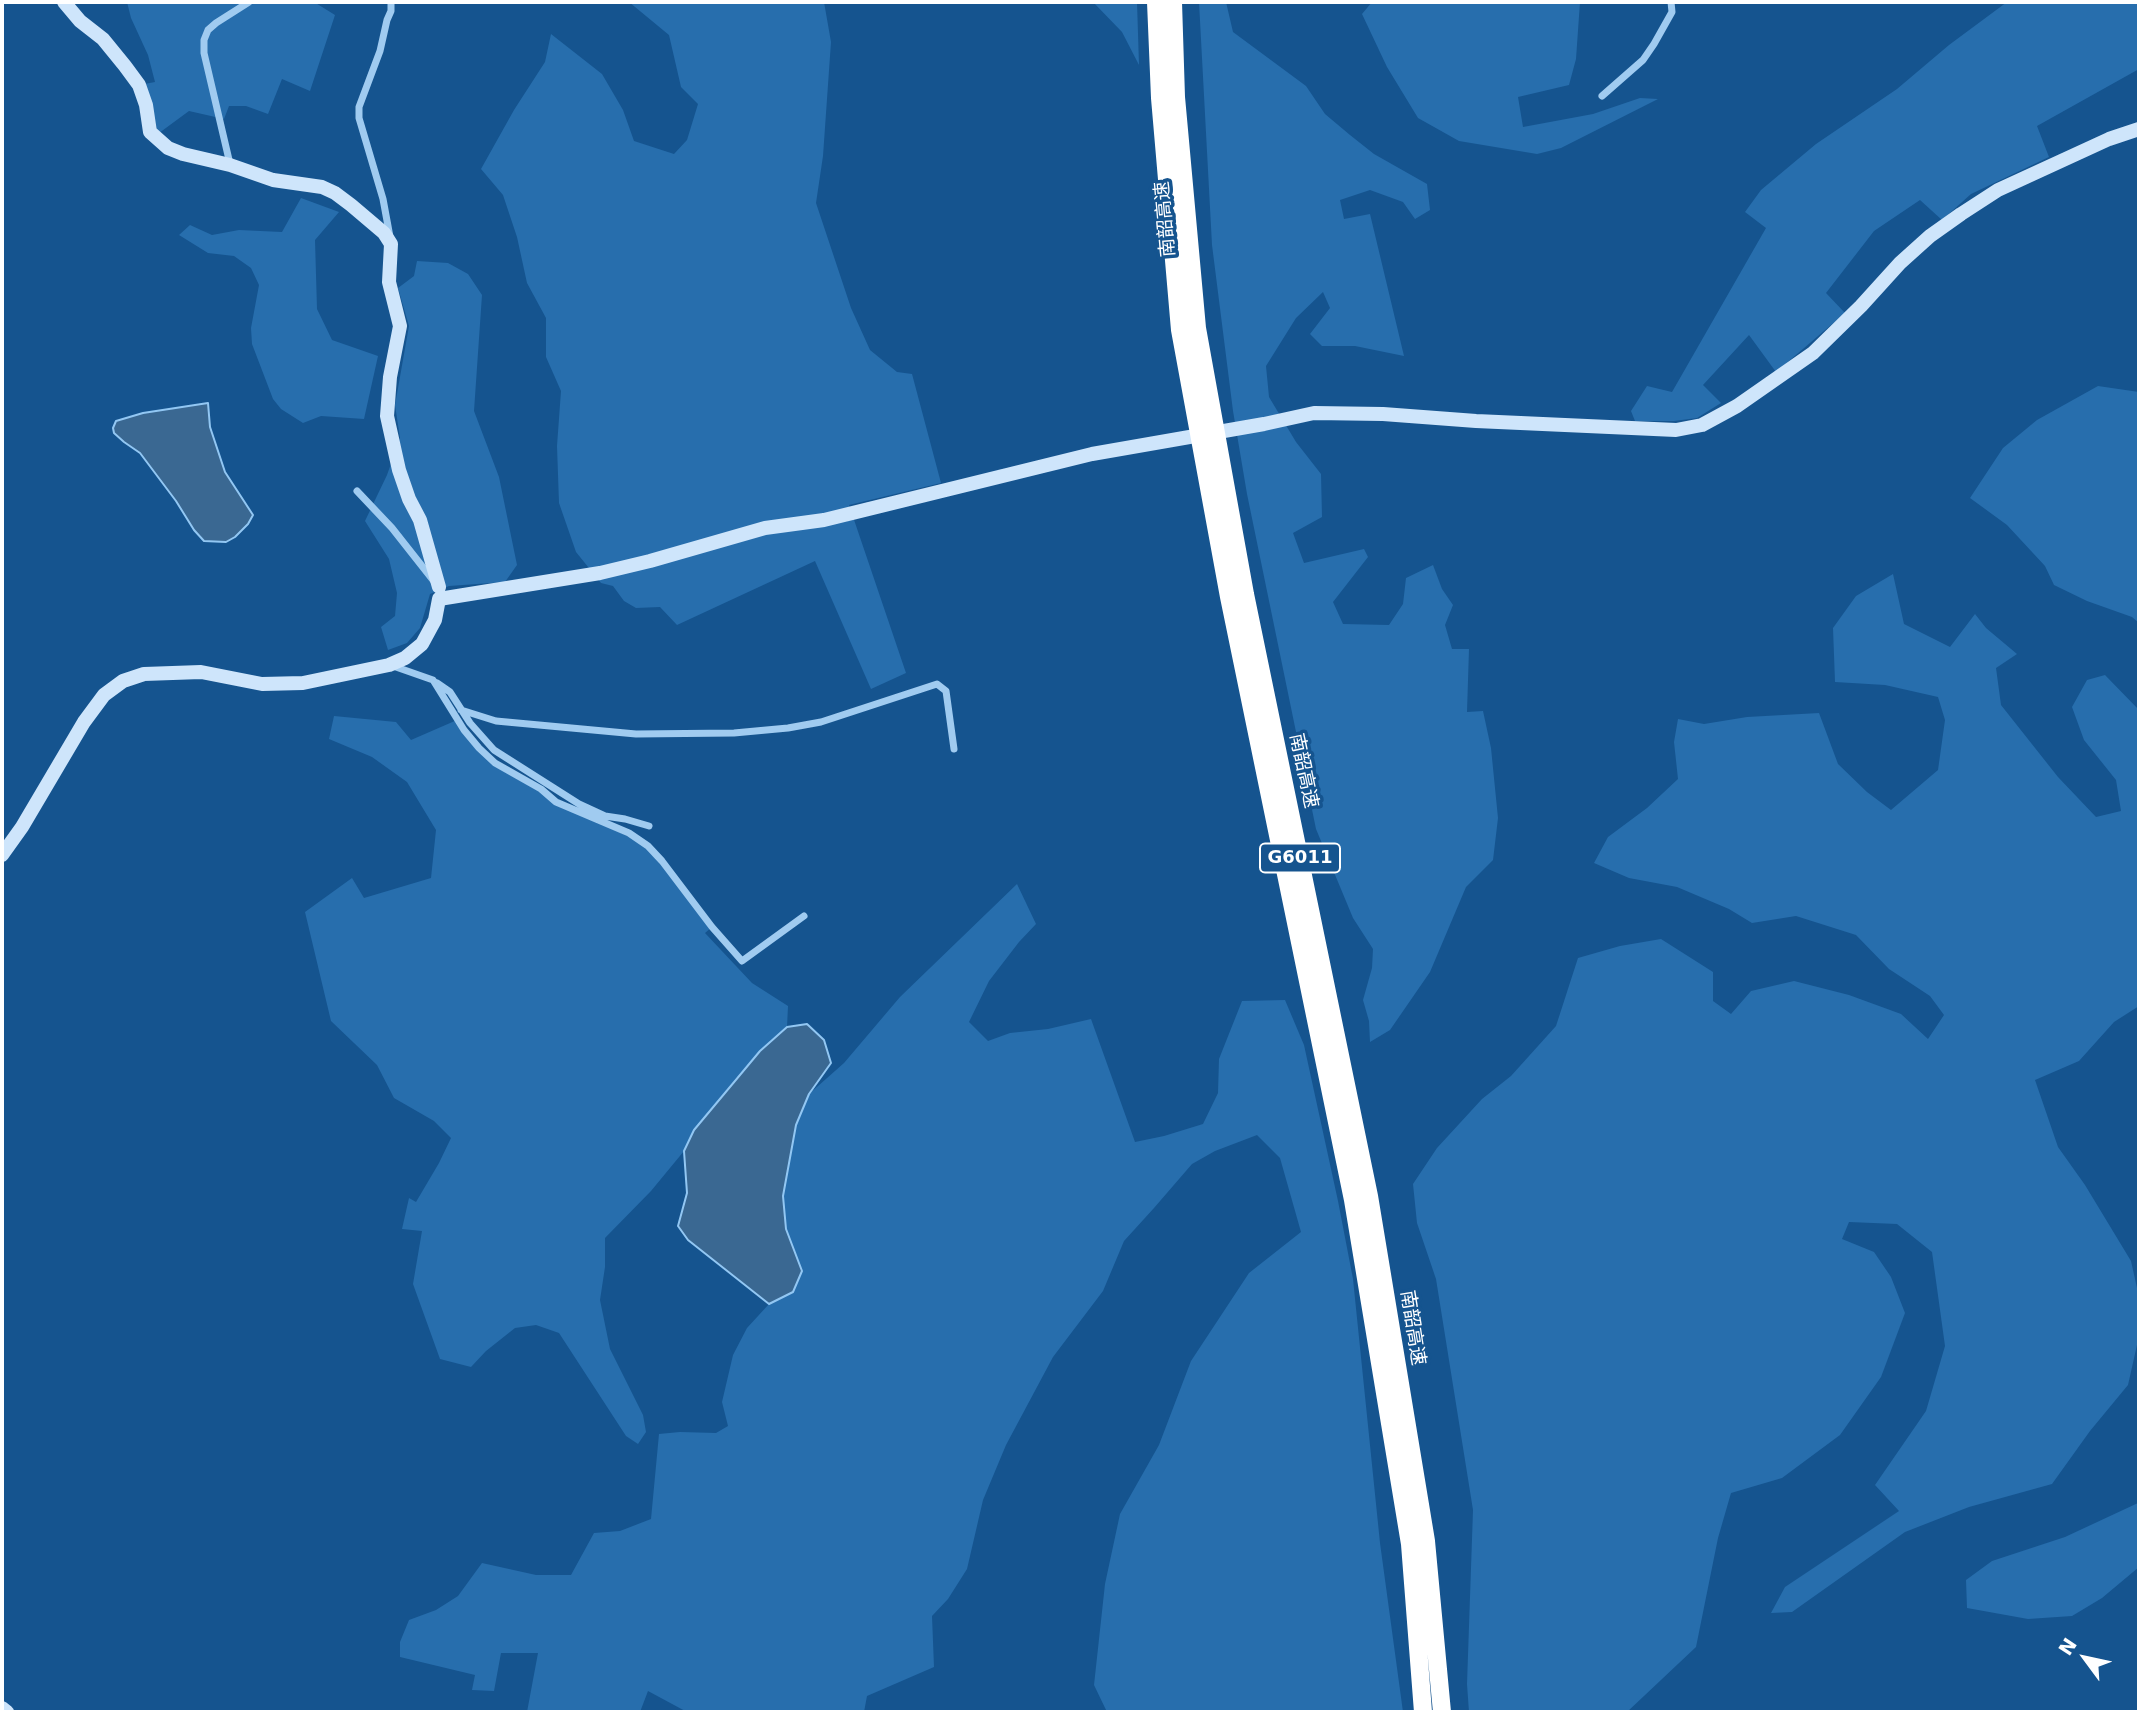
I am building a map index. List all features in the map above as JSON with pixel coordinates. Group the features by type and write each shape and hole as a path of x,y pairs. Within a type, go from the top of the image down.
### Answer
{"highway":[{"name":"南韶高速","path":"1156,2 1160,98 1180,330 1229,597 1353,1199 1410,1544 1423,1712"},
{"name":"南韶高速","path":"1173,2 1176,97 1197,328 1245,594 1369,1196 1426,1541 1442,1712"}],"street":[{"path":"64,2 80,21 108,45 139,85 146,105 150,132 167,148 273,180 322,187 335,192 384,233 391,244"},
{"path":"230,165 204,53 204,40 208,30 216,23 249,2"},
{"path":"2,855 22,828 84,722 104,695 123,681 144,674 201,672 262,684 303,683 389,665 405,658 422,644 435,620 439,593 420,520 399,470 387,416 390,377 400,326 389,282 391,244 383,199 359,118 359,107 380,51 391,2"},
{"path":"1602,96 1643,60 1672,12 1671,2"},
{"path":"439,593 600,573 765,528 824,520 1040,466 1314,413 1383,414 1676,430 1702,425 1737,406 1813,353 1900,263 1930,236 1961,214 1998,190 2109,139 2139,129"},
{"path":"356,491 392,528 439,593"},
{"path":"389,665 433,680 450,692 461,710 494,750 579,804 605,816 649,826"},
{"path":"433,680 464,730 495,763 534,785 556,802 629,833 648,846 742,961 804,916"},
{"path":"461,710 496,721 636,734 734,733 821,722 937,684 946,691 954,749"},
{"path":"2,1708 7,1712"}],"shaded area":[{"path":"127,2 314,2 335,15 310,91 282,79 268,114 246,106 229,106 224,119 189,111 155,136 139,85 155,82 148,55 131,18"},
{"path":"629,2 824,2 831,42 823,156 816,203 851,308 870,350 897,372 912,374 941,483 849,505 906,673 871,689 815,561 677,625 660,607 636,608 624,601 613,586 601,583 576,552 559,503 557,446 561,391 546,357 546,318 527,283 517,237 503,195 481,169 545,62 551,34 602,74 623,110 634,141 674,154 687,140 698,104 681,87 669,35"},
{"path":"1093,2 1137,2 1139,65 1122,32"},
{"path":"1199,2 1226,2 1233,32 1306,86 1325,114 1374,154 1427,184 1430,210 1415,219 1403,202 1370,190 1340,200 1344,219 1370,214 1404,356 1355,346 1322,346 1310,334 1330,308 1323,292 1296,318 1266,366 1269,397 1296,442 1321,474 1322,517 1293,533 1304,563 1364,549 1368,557 1333,602 1343,624 1389,625 1403,604 1406,578 1433,565 1442,589 1453,605 1445,625 1452,649 1469,649 1467,712 1483,711 1491,748 1498,818 1493,860 1466,887 1430,972 1390,1030 1370,1042 1369,1021 1363,1000 1372,968 1373,949 1353,918 1316,829 1247,494 1233,411 1212,245"},
{"path":"1372,2 1580,2 1576,59 1569,85 1518,97 1523,127 1593,114 1640,98 1658,99 1561,148 1537,154 1459,141 1418,118 1387,67 1362,14"},
{"path":"2007,2 2139,2 2139,69 2037,126 2049,157 1971,194 1942,220 1920,200 1874,231 1826,293 1845,313 1776,372 1749,335 1703,385 1721,403 1697,418 1635,421 1631,411 1647,386 1672,392 1766,228 1745,212 1761,190 1816,144 1897,89 1949,45"},
{"path":"301,198 339,212 315,240 317,309 332,340 378,356 364,419 321,416 303,423 281,409 273,399 252,344 251,328 259,285 251,268 234,256 208,253 179,235 190,225 212,235 239,230 282,232"},
{"path":"417,261 448,263 468,274 482,295 474,411 499,477 517,565 505,582 449,586 430,594 420,628 407,643 388,650 381,627 395,616 397,593 389,559 365,521 387,475 400,438 395,405 409,326 398,288 414,276"},
{"path":"2098,386 2139,392 2139,623 2132,617 2087,601 2054,585 2045,566 2007,525 1970,498 2003,448 2037,420"},
{"path":"208,403 210,427 225,472 253,515 235,537 226,542 204,541 140,453 114,433 113,428 116,421 143,413"},
{"path":"1893,574 1904,624 1950,647 1975,614 1986,628 2017,654 1996,668 2001,705 2058,777 2096,817 2121,811 2116,780 2084,740 2072,707 2087,680 2105,675 2139,710 2139,1006 2114,1022 2079,1061 2035,1080 2058,1147 2085,1185 2131,1261 2139,1297 2139,1336 2128,1385 2090,1431 2052,1484 1969,1507 1905,1532 1792,1612 1771,1613 1785,1587 1899,1511 1875,1485 1926,1411 1945,1346 1932,1252 1897,1224 1849,1222 1842,1239 1874,1252 1891,1277 1905,1313 1881,1377 1840,1435 1782,1478 1731,1493 1718,1538 1696,1647 1627,1712 1469,1712 1467,1684 1473,1510 1436,1279 1417,1223 1413,1184 1437,1148 1482,1099 1511,1076 1556,1026 1578,958 1620,946 1661,939 1713,972 1713,1001 1731,1014 1751,991 1794,981 1849,995 1901,1014 1928,1039 1944,1015 1930,996 1889,969 1856,935 1796,916 1752,923 1729,909 1677,887 1629,878 1594,863 1608,837 1647,808 1678,779 1674,742 1678,719 1704,724 1747,717 1819,713 1838,764 1867,792 1891,810 1938,770 1945,720 1938,697 1885,685 1835,682 1833,628 1856,596"},
{"path":"334,716 396,722 411,740 457,720 479,748 556,802 648,846 712,927 705,933 752,983 788,1006 787,1027 760,1051 736,1078 694,1130 684,1151 651,1191 605,1238 605,1267 600,1300 610,1349 643,1415 646,1432 638,1444 626,1436 559,1333 536,1325 515,1328 471,1367 440,1359 413,1284 422,1231 402,1229 409,1198 416,1202 451,1138 434,1121 394,1098 377,1065 331,1021 305,912 352,878 364,898 431,878 436,830 407,782 372,757 329,739"},
{"path":"1017,884 1036,924 989,981 969,1022 988,1041 1010,1033 1048,1029 1091,1019 1135,1142 1203,1124 1218,1093 1219,1059 1242,1001 1285,1000 1304,1045 1353,1279 1380,1543 1403,1712 1107,1712 1094,1685 1105,1584 1120,1514 1159,1445 1191,1361 1249,1273 1301,1232 1280,1158 1257,1135 1215,1151 1192,1164 1124,1241 1103,1291 1053,1357 1006,1445 983,1500 967,1569 948,1599 932,1616 934,1667 867,1696 864,1712 687,1712 648,1691 640,1712 527,1712 538,1653 501,1653 494,1691 472,1690 475,1675 400,1657 400,1642 409,1620 436,1610 458,1596 482,1563 536,1575 571,1575 594,1533 620,1531 651,1519 659,1434 716,1433 728,1426 722,1402 733,1355 747,1328 769,1304 793,1292 802,1271 786,1229 783,1196 796,1125 809,1094 844,1063 900,997"},
{"path":"807,1024 824,1040 831,1063 809,1094 796,1125 783,1196 786,1229 802,1271 793,1292 769,1304 688,1240 678,1226 687,1193 684,1151 694,1130 760,1051 787,1027"},
{"path":"2139,1500 2139,1567 2102,1598 2072,1616 2028,1619 1967,1608 1966,1580 1992,1561 2065,1537 2138,1503"}]}
